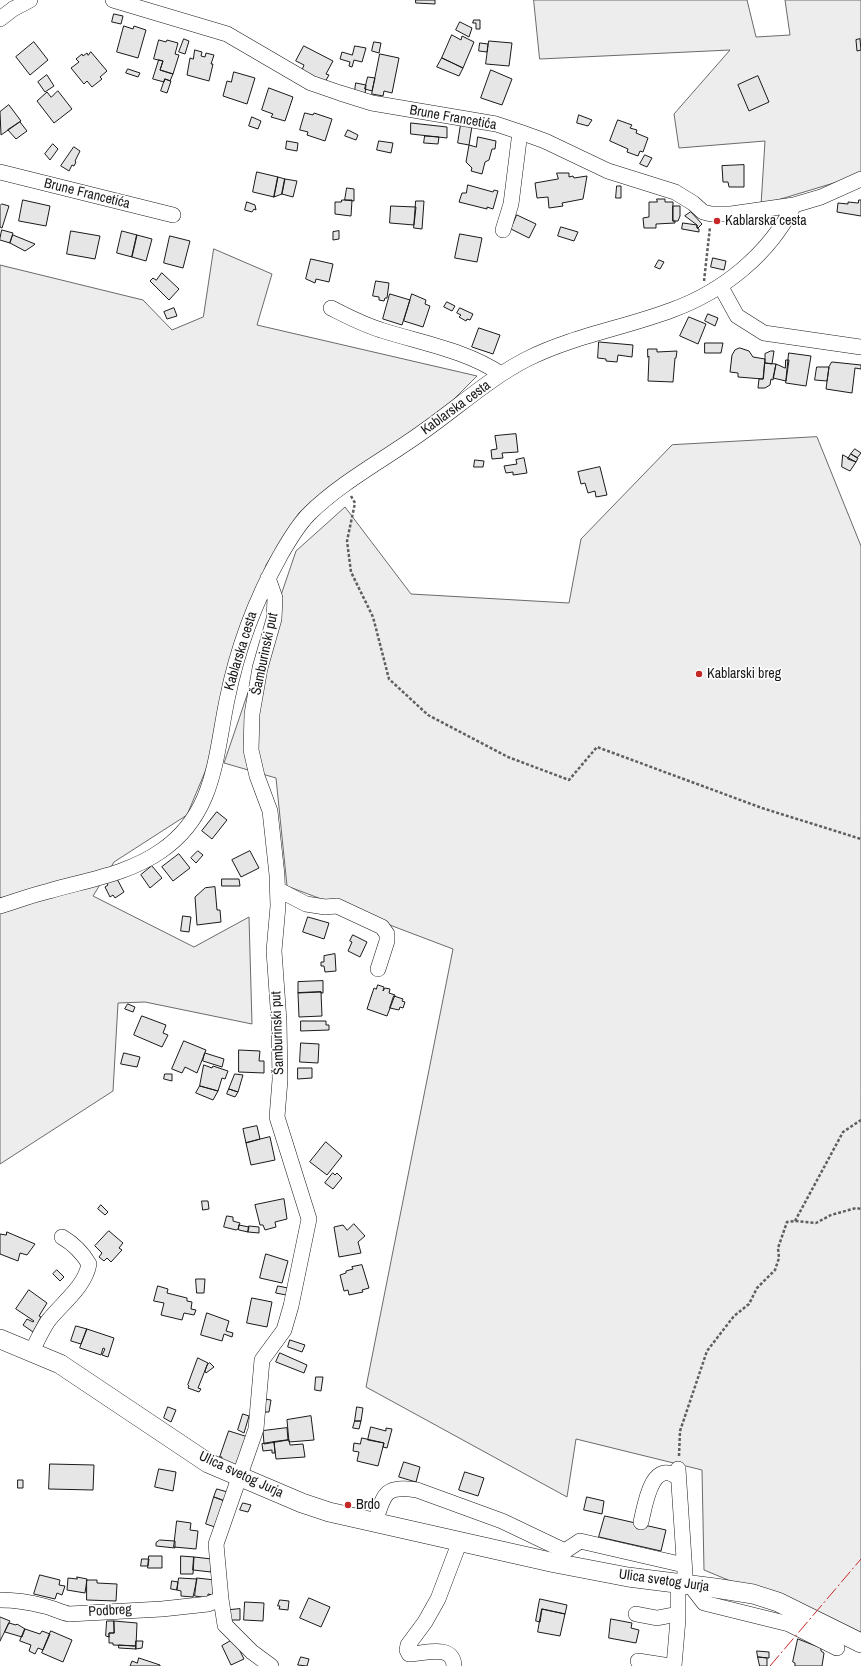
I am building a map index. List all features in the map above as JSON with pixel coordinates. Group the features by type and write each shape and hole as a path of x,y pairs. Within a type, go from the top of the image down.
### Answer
{"main road":[{"name":"Ulica svetog Jurja","path":"0,1339 32,1351 60,1364 208,1463 302,1503 329,1512 460,1541 560,1557 628,1577 753,1594 778,1602 861,1643"}],"street":[{"path":"0,19 13,9 30,0"},
{"name":"Brune Francetića","path":"113,0 227,34 312,83 340,94 372,103 496,124 520,132 545,141 608,171 675,192 693,203 703,212 711,214"},
{"path":"504,230 512,204 520,132"},
{"name":"Brune Francetića","path":"0,172 173,215"},
{"path":"711,214 731,214 794,205 820,197 861,179"},
{"name":"Kablarska cesta","path":"0,906 49,891 104,877 135,865 158,853 178,839 197,815 207,793 216,759 227,697 248,624 268,578 291,537 307,516 346,485 425,431 501,374 554,346 671,310 701,298 721,287 756,257 778,232 794,205"},
{"path":"721,287 737,316 764,333 861,347"},
{"name":"Kablarska cesta","path":"331,308 380,330 412,338 475,360 501,374"},
{"name":"Šamburinski put","path":"240,1477 256,1429 262,1360 284,1330 291,1306 309,1219 277,1117 280,1080 279,1021 274,951 278,906 277,889 270,811 257,776 251,750 252,714 260,668 274,620 275,598 268,578"},
{"path":"277,889 306,904 325,907 337,906 382,927 387,934 387,941 378,969"},
{"path":"32,1351 48,1322 69,1299 88,1272 89,1264 84,1256 72,1242 62,1237"},
{"path":"640,1522 654,1480 662,1473 667,1472 678,1474 684,1584 678,1614 674,1666"},
{"path":"240,1477 216,1544 220,1599 225,1625 252,1652 271,1666"},
{"path":"375,1522 382,1500 387,1493 394,1489 417,1490 502,1521 560,1557 580,1542 684,1565"},
{"path":"454,1666 454,1661 448,1654 438,1650 409,1654 407,1650 408,1645 425,1622 438,1600 460,1541"},
{"path":"684,1584 704,1603 738,1610 789,1624 837,1648"},
{"name":"Podbreg","path":"0,1600 22,1600 69,1614 162,1609 208,1604 220,1599"},
{"path":"636,1614 657,1618 678,1614"},
{"path":"244,1643 251,1666"},
{"path":"638,1660 670,1666"}],"path":[{"path":"701,298 707,263 711,214"},
{"path":"346,485 355,503 346,541 351,572 373,617 389,679 428,715 508,757 569,780 596,747 762,808 861,839"},
{"path":"795,1221 844,1132 861,1120"},
{"path":"678,1474 680,1431 707,1351 734,1316 749,1304 757,1288 775,1270 779,1258 778,1248 787,1222 795,1221 816,1223 831,1215 861,1208"}],"shaded area":[{"path":"534,0 747,0 756,37 790,35 785,0 861,0 861,172 847,179 761,205 765,141 679,148 674,114 730,50 540,59"},
{"path":"214,249 272,274 257,325 477,376 435,418 299,513 266,565 210,760 187,815 114,862 93,896 194,947 249,917 252,1024 145,1002 118,1003 113,1091 0,1164 0,265 143,300 172,330 203,317"},
{"path":"817,437 861,546 861,1635 704,1570 702,1470 576,1439 567,1497 366,1387 453,949 287,886 276,778 224,763 296,551 345,507 411,594 569,603 581,539 672,445"}],"building":[{"path":"416,0 435,0 435,4 416,3"},
{"path":"114,14 123,16 121,24 112,22"},
{"path":"474,20 480,20 480,29 476,29 476,23 473,23"},
{"path":"460,22 472,28 469,37 456,30"},
{"path":"124,26 133,29 134,26 146,30 138,58 117,52"},
{"path":"452,35 461,40 462,36 474,42 463,68 442,58"},
{"path":"184,39 189,41 185,54 179,52"},
{"path":"860,39 861,50 857,51 856,40"},
{"path":"159,40 166,42 167,40 178,43 175,54 179,55 173,74 160,70 163,61 154,59"},
{"path":"489,41 512,43 509,66 486,64"},
{"path":"34,42 48,60 30,75 16,57"},
{"path":"374,42 381,43 379,53 372,51"},
{"path":"480,43 488,44 487,52 479,51"},
{"path":"304,46 333,61 326,74 329,75 325,82 302,70 304,65 296,61"},
{"path":"355,46 366,48 362,62 354,60 352,67 349,66 350,62 340,59 342,52 352,55"},
{"path":"195,50 202,52 201,56 205,57 206,53 214,55 211,64 213,64 209,81 187,75 190,58 193,59"},
{"path":"91,52 107,71 100,77 102,79 92,87 87,81 84,84 71,68 79,62 76,59 82,54 83,56 87,53 88,55"},
{"path":"380,54 399,58 392,93 384,91 383,96 372,94"},
{"path":"442,58 463,68 459,76 437,67"},
{"path":"159,60 163,61 160,70 173,74 170,81 165,79 164,82 153,79"},
{"path":"128,69 140,73 138,77 126,73"},
{"path":"491,70 512,79 502,105 481,98"},
{"path":"234,72 255,78 247,104 223,96 227,81 231,82"},
{"path":"47,75 54,86 45,92 38,82"},
{"path":"758,76 769,102 749,111 738,85"},
{"path":"368,77 375,78 372,91 365,89"},
{"path":"165,79 171,81 167,93 161,91"},
{"path":"356,83 366,85 365,94 355,91"},
{"path":"269,88 293,97 285,121 271,117 273,114 262,110"},
{"path":"58,91 72,109 54,123 37,101 47,92 51,97"},
{"path":"9,105 21,121 1,135 0,112"},
{"path":"305,113 313,115 314,113 332,119 325,141 307,135 308,132 300,130"},
{"path":"579,115 592,120 588,126 577,123"},
{"path":"252,117 261,121 258,129 249,126"},
{"path":"618,120 632,125 630,128 637,130 636,133 648,138 643,152 640,151 638,156 627,152 628,149 610,141"},
{"path":"20,122 27,131 16,139 8,130"},
{"path":"411,123 447,127 447,138 411,134"},
{"path":"461,124 472,126 469,145 458,143"},
{"path":"348,130 358,135 356,140 345,136"},
{"path":"425,136 439,137 438,144 424,143"},
{"path":"478,137 496,141 495,149 492,149 489,160 485,162 482,174 471,171 472,168 466,162 469,145 476,147"},
{"path":"287,141 298,143 297,151 286,149"},
{"path":"379,141 393,143 391,153 377,150"},
{"path":"53,144 58,149 50,160 45,154"},
{"path":"74,147 80,151 74,166 72,165 69,171 61,166"},
{"path":"645,155 652,158 647,167 640,164"},
{"path":"744,165 744,187 729,187 728,182 723,182 722,166"},
{"path":"257,172 278,177 274,197 253,192"},
{"path":"557,173 569,173 569,177 573,176 574,178 587,176 583,199 562,203 563,206 549,208 548,197 537,198 535,183 558,179"},
{"path":"278,177 285,179 282,194 274,197"},
{"path":"285,179 297,181 293,197 282,194"},
{"path":"468,185 493,192 494,190 498,191 493,209 487,207 487,209 459,202 462,193 466,193"},
{"path":"617,186 621,186 621,198 616,198"},
{"path":"347,188 354,189 354,201 345,200"},
{"path":"657,199 665,199 665,202 673,202 673,221 675,221 675,223 656,224 656,228 644,228 643,218 649,217 649,202 657,202"},
{"path":"23,200 50,206 46,226 19,221"},
{"path":"342,200 352,200 351,216 335,214 335,202 341,202"},
{"path":"859,200 861,200 861,216 837,212 838,203 858,203"},
{"path":"416,201 424,201 422,229 414,228"},
{"path":"247,202 255,205 256,210 254,209 252,212 245,210"},
{"path":"2,204 9,206 2,228 0,227 0,206"},
{"path":"391,206 416,207 414,225 390,223"},
{"path":"673,206 680,206 680,216 678,221 673,221"},
{"path":"691,212 702,224 698,228 697,225 685,216"},
{"path":"517,215 536,224 529,238 511,229"},
{"path":"683,223 697,225 699,232 682,229"},
{"path":"561,227 578,232 574,241 558,236"},
{"path":"2,230 13,233 10,243 0,240"},
{"path":"71,231 100,236 95,259 67,254"},
{"path":"122,231 137,235 132,257 117,253"},
{"path":"339,231 339,239 333,240 333,232"},
{"path":"460,234 482,238 477,262 455,258"},
{"path":"13,235 35,244 25,251 10,243"},
{"path":"137,235 152,239 146,261 132,257"},
{"path":"170,236 190,241 183,268 164,263"},
{"path":"713,258 726,261 724,270 711,267"},
{"path":"311,259 333,264 329,282 316,279 315,283 306,279"},
{"path":"659,260 664,262 660,269 655,267"},
{"path":"162,273 179,289 169,300 150,281 153,278 156,280"},
{"path":"376,281 389,283 387,298 385,298 384,301 379,300 379,297 373,296"},
{"path":"390,294 410,300 402,325 383,319"},
{"path":"412,294 426,300 425,304 430,306 423,327 404,321"},
{"path":"447,302 455,306 452,311 444,307"},
{"path":"174,308 177,316 167,319 164,312"},
{"path":"460,308 473,314 470,320 467,319 466,321 459,317 461,315 457,313"},
{"path":"708,314 718,318 715,326 705,321"},
{"path":"689,317 706,324 698,344 680,336"},
{"path":"479,328 500,335 493,354 472,347"},
{"path":"599,342 633,345 632,357 618,355 617,362 606,361 606,359 598,358"},
{"path":"705,343 723,343 721,353 705,353"},
{"path":"740,348 749,351 753,357 765,359 763,379 738,377 738,373 730,372 732,355 735,350"},
{"path":"648,349 657,349 657,352 677,351 673,382 648,381"},
{"path":"774,351 772,364 765,363 765,354"},
{"path":"789,353 811,356 806,386 786,383"},
{"path":"786,360 789,360 786,381 773,378 776,364 785,368"},
{"path":"832,362 861,365 861,369 855,368 852,393 826,389 829,367"},
{"path":"765,363 776,364 773,380 771,379 770,385 765,388 758,388 759,379 763,379"},
{"path":"817,367 829,367 827,381 815,380"},
{"path":"516,434 518,452 502,453 503,458 492,459 491,450 497,449 495,436"},
{"path":"855,449 861,453 857,458 851,454"},
{"path":"851,454 858,458 856,462 848,459"},
{"path":"843,455 856,462 850,471 842,467"},
{"path":"524,458 527,473 513,475 513,472 506,473 504,466 517,464 516,460"},
{"path":"475,460 484,461 483,467 474,467"},
{"path":"600,467 607,495 596,497 595,491 588,493 585,483 581,484 578,472"},
{"path":"217,812 227,820 212,839 202,831"},
{"path":"198,851 203,855 196,863 191,858"},
{"path":"250,851 259,868 241,877 232,860"},
{"path":"179,854 190,868 173,881 162,867"},
{"path":"152,866 162,878 150,888 141,875"},
{"path":"116,877 124,892 115,898 113,895 110,897 105,887 108,885 106,882"},
{"path":"222,879 239,879 240,886 222,886"},
{"path":"215,887 217,910 220,910 221,922 197,925 195,897 205,888"},
{"path":"183,916 191,917 189,932 181,931"},
{"path":"308,917 329,923 324,939 303,932"},
{"path":"353,935 367,942 360,957 348,951"},
{"path":"335,954 336,971 325,972 324,966 321,966 321,962 324,962 324,956"},
{"path":"323,981 323,993 298,993 298,982"},
{"path":"378,985 384,987 383,991 385,988 390,989 389,993 395,995 387,1016 367,1009 374,988 376,989"},
{"path":"321,992 322,1016 299,1017 298,993"},
{"path":"394,996 403,999 402,1001 405,1002 403,1008 400,1007 399,1010 390,1008"},
{"path":"128,1004 135,1007 133,1012 125,1009"},
{"path":"142,1016 166,1025 163,1033 168,1035 162,1047 134,1035"},
{"path":"301,1021 326,1021 326,1025 329,1025 329,1030 301,1031"},
{"path":"184,1041 206,1050 197,1073 185,1067 182,1073 172,1069"},
{"path":"301,1043 319,1044 318,1063 300,1062"},
{"path":"239,1050 260,1051 259,1061 264,1061 264,1073 239,1072"},
{"path":"124,1053 140,1057 137,1067 121,1064"},
{"path":"205,1053 224,1059 222,1067 203,1061"},
{"path":"204,1065 212,1068 213,1066 228,1071 225,1079 222,1078 218,1091 200,1086"},
{"path":"298,1068 312,1068 312,1078 298,1079"},
{"path":"165,1074 172,1074 172,1081 164,1079"},
{"path":"235,1074 243,1075 238,1092 229,1089"},
{"path":"200,1086 218,1091 213,1100 196,1093"},
{"path":"229,1089 238,1092 235,1097 227,1094"},
{"path":"257,1126 260,1139 246,1143 243,1129"},
{"path":"270,1137 275,1160 251,1165 246,1143"},
{"path":"326,1142 342,1156 327,1175 310,1162"},
{"path":"333,1173 335,1175 337,1173 342,1178 333,1189 325,1183"},
{"path":"284,1199 287,1219 275,1222 276,1227 265,1230 263,1225 260,1225 255,1205"},
{"path":"202,1201 208,1201 209,1209 203,1210"},
{"path":"101,1205 108,1212 105,1215 98,1209"},
{"path":"227,1216 233,1217 233,1221 240,1223 238,1229 236,1230 224,1227"},
{"path":"354,1224 365,1236 358,1242 361,1253 339,1257 334,1227 343,1225 347,1230"},
{"path":"239,1225 249,1227 248,1232 239,1230"},
{"path":"249,1226 259,1227 259,1233 248,1232"},
{"path":"109,1231 123,1243 119,1248 122,1250 111,1262 107,1258 104,1261 99,1257 102,1253 95,1246"},
{"path":"7,1232 35,1244 27,1255 20,1253 18,1261 0,1254 0,1234 6,1235"},
{"path":"266,1254 288,1261 282,1283 260,1278"},
{"path":"362,1265 369,1288 362,1290 363,1292 349,1295 348,1290 344,1291 340,1275 353,1269 352,1267"},
{"path":"57,1270 64,1277 60,1281 53,1274"},
{"path":"196,1279 205,1279 204,1293 197,1293"},
{"path":"158,1286 168,1289 167,1293 187,1298 187,1301 192,1302 191,1309 196,1310 194,1315 184,1313 182,1320 161,1315 164,1303 154,1301"},
{"path":"278,1286 288,1288 286,1295 276,1293"},
{"path":"29,1290 47,1303 39,1316 41,1317 33,1332 23,1325 27,1319 33,1322 34,1321 16,1309"},
{"path":"252,1298 272,1302 267,1327 247,1323"},
{"path":"207,1313 229,1321 226,1331 233,1333 232,1337 224,1334 222,1341 201,1335"},
{"path":"76,1326 87,1329 81,1344 71,1341"},
{"path":"87,1329 114,1338 108,1357 102,1355 105,1349 103,1348 101,1355 80,1348"},
{"path":"290,1340 305,1345 302,1352 288,1347"},
{"path":"280,1353 307,1365 304,1373 276,1362"},
{"path":"198,1358 208,1363 198,1388 201,1389 199,1392 188,1388"},
{"path":"210,1363 214,1367 206,1373 205,1371 207,1365"},
{"path":"316,1377 323,1377 321,1391 315,1390"},
{"path":"264,1399 271,1400 269,1412 263,1412"},
{"path":"168,1407 176,1410 171,1422 164,1418"},
{"path":"357,1407 363,1408 361,1421 355,1421"},
{"path":"243,1414 249,1416 244,1433 238,1430"},
{"path":"311,1416 314,1440 289,1442 287,1420"},
{"path":"355,1421 361,1421 359,1429 353,1428"},
{"path":"371,1427 386,1431 386,1428 392,1429 387,1448 383,1447 384,1443 368,1440"},
{"path":"287,1428 288,1440 264,1444 263,1431"},
{"path":"229,1431 248,1437 236,1466 221,1461 222,1457 220,1457"},
{"path":"362,1438 384,1443 378,1466 357,1461 359,1452 353,1451 354,1443 360,1444"},
{"path":"289,1440 290,1445 303,1444 305,1457 276,1459 274,1442"},
{"path":"274,1442 275,1453 272,1453 272,1450 263,1451 262,1444"},
{"path":"404,1462 420,1467 416,1482 399,1477"},
{"path":"50,1464 94,1465 93,1490 49,1489"},
{"path":"159,1469 176,1472 173,1491 155,1487"},
{"path":"465,1472 484,1478 478,1496 459,1490"},
{"path":"18,1480 23,1480 23,1488 18,1488"},
{"path":"217,1489 231,1493 228,1502 214,1497"},
{"path":"214,1497 227,1502 218,1528 206,1524"},
{"path":"587,1497 604,1501 602,1514 584,1510"},
{"path":"243,1503 251,1505 248,1512 240,1510"},
{"path":"605,1516 666,1530 661,1551 599,1537"},
{"path":"177,1521 191,1523 190,1530 198,1531 196,1549 174,1547"},
{"path":"160,1540 175,1541 175,1548 156,1546 156,1543"},
{"path":"149,1556 162,1556 162,1568 148,1568"},
{"path":"181,1556 194,1557 193,1574 181,1574"},
{"path":"194,1557 212,1559 211,1572 193,1570"},
{"path":"142,1559 149,1559 148,1566 141,1566"},
{"path":"40,1575 60,1580 59,1585 65,1586 62,1595 57,1593 55,1599 34,1594"},
{"path":"77,1577 87,1579 85,1593 67,1590 68,1578 77,1579"},
{"path":"179,1578 197,1579 193,1597 181,1596 181,1591 177,1590"},
{"path":"197,1578 215,1580 213,1595 208,1594 208,1598 195,1596"},
{"path":"87,1580 97,1580 97,1583 117,1584 116,1601 87,1600"},
{"path":"172,1581 178,1582 177,1590 171,1589"},
{"path":"309,1598 330,1607 321,1627 300,1618"},
{"path":"540,1599 567,1605 565,1614 542,1609 540,1622 536,1621"},
{"path":"280,1600 289,1601 288,1610 279,1609 280,1606 278,1606"},
{"path":"245,1602 264,1603 263,1621 244,1620"},
{"path":"240,1609 240,1620 230,1620 230,1610"},
{"path":"542,1609 565,1614 560,1636 538,1632"},
{"path":"0,1617 10,1621 0,1641"},
{"path":"611,1619 632,1623 631,1628 639,1630 636,1643 609,1638"},
{"path":"107,1621 114,1621 114,1633 109,1633 109,1637 106,1636"},
{"path":"114,1621 137,1623 136,1646 113,1645 113,1643 109,1643 109,1633 114,1633"},
{"path":"9,1623 17,1624 25,1629 22,1637 5,1632"},
{"path":"25,1629 40,1634 42,1631 50,1634 43,1650 38,1648 35,1654 29,1651 31,1645 20,1641"},
{"path":"51,1631 72,1640 63,1662 42,1653"},
{"path":"234,1639 244,1659 231,1665 222,1646"},
{"path":"798,1639 821,1648 821,1651 824,1653 822,1666 795,1666 795,1663 793,1662"},
{"path":"136,1641 143,1641 142,1648 136,1649"},
{"path":"119,1645 136,1646 136,1649 119,1648"},
{"path":"757,1651 769,1652 769,1658 758,1657"},
{"path":"301,1657 309,1659 307,1666 298,1665"},
{"path":"758,1657 767,1658 767,1666 760,1666"},
{"path":"139,1658 160,1666 130,1666 132,1661 137,1663"}],"power":[{"path":"770,1666 861,1559"}],"place":[{"name":"Kablarska cesta","path":"717,221"},
{"name":"Kablarski breg","path":"699,674"},
{"name":"Brdo","path":"348,1505"}]}
